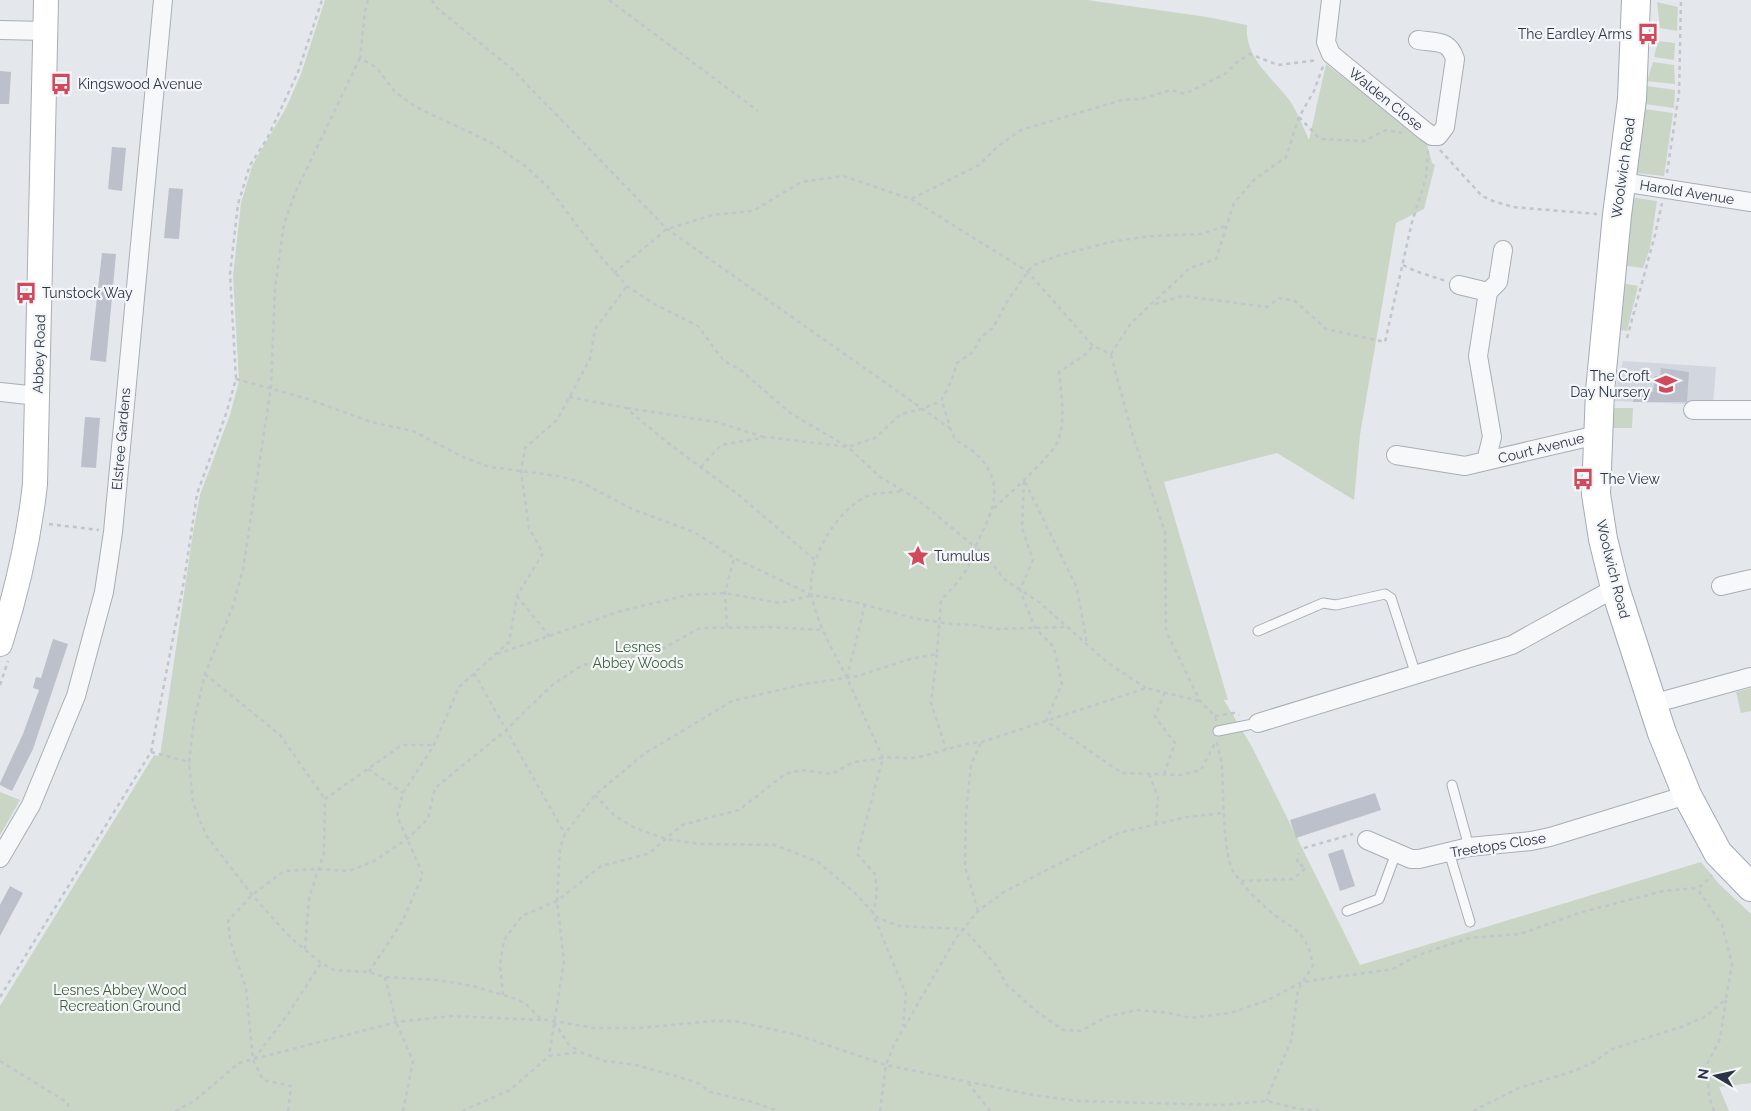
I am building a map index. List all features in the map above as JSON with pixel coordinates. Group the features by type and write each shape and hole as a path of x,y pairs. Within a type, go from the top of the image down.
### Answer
{"main road":[{"name":"Abbey Road","path":"0,644 16,594 30,531 35,484 46,0"},
{"name":"Woolwich Road","path":"1637,4 1632,99 1616,215 1597,435 1596,494 1603,540 1616,588 1652,704 1687,795 1718,852 1751,887"}],"street":[{"name":"Elstree Gardens","path":"0,858 32,805 76,696 104,592 113,532 163,0"},
{"name":"Walden Close","path":"1330,0 1326,42 1331,54 1432,136 1438,136 1445,127 1455,60 1452,50 1447,44 1418,40"},
{"path":"0,30 46,31"},
{"name":"Harold Avenue","path":"1622,182 1751,202"},
{"path":"1486,461 1492,437 1478,356 1488,292 1498,282 1503,250"},
{"path":"1459,285 1488,292"},
{"path":"0,392 38,396"},
{"path":"1693,410 1751,410"},
{"name":"Court Avenue","path":"1396,455 1465,466 1597,435"},
{"path":"1721,586 1751,579"},
{"path":"1258,723 1512,645 1616,588"},
{"path":"1652,704 1751,677"},
{"name":"Treetops Close","path":"1367,840 1411,859 1420,859 1469,847 1530,841 1550,837 1687,795"}],"lane":[{"path":"1258,631 1323,603 1336,605 1385,594 1392,598 1416,675"},
{"path":"1218,731 1258,723"},
{"path":"1452,785 1469,847"},
{"path":"1449,852 1470,922"},
{"path":"1347,910 1379,899 1396,853"}],"path":[{"path":"0,997 151,752 184,581 197,494 226,414 236,379 230,290 238,204 250,165 267,139 298,72 322,0"},
{"path":"368,0 360,58 296,191 284,224 276,280 271,388 243,569 233,606 205,674 194,721 189,762 190,788 197,816 219,854 252,895 291,938 321,963 334,970 368,972 385,977 437,980 473,986 526,1004 541,1019 595,1028 617,1029 712,1021 734,1021 788,1032 886,1065 1033,1095 1078,1101 1220,1105 1267,1101 1299,1110 1322,1111"},
{"path":"432,0 437,8 512,69 667,229 951,429"},
{"path":"609,0 758,111"},
{"path":"911,198 979,165 998,146 1021,130 1122,100 1141,99 1171,90 1186,94 1225,74 1237,62 1250,54 1278,65 1326,58 1314,91 1299,117 1286,157 1255,179 1234,203 1216,259 1190,268 1131,323 1111,354 1132,433 1165,532 1166,631 1200,701 1215,716 1218,731"},
{"path":"360,58 377,68 394,91 414,106 492,143 525,166 548,187 614,273 627,286 656,305 698,326 723,360 742,371 790,413 848,447 880,477 917,499 986,556 1005,580 1040,602 1108,663 1146,688 1200,701"},
{"path":"1299,117 1320,139 1364,141 1386,130 1404,134"},
{"path":"1432,136 1442,155 1482,196 1513,206 1616,215"},
{"path":"1153,304 1183,296 1267,307 1279,298 1296,302 1326,329 1385,342 1426,178 1432,136"},
{"path":"614,273 667,229 712,215 753,211 801,182 843,176 911,198 1027,272 1093,346 1111,354"},
{"path":"569,398 716,422 766,437 848,447 875,438 901,414 922,409 941,401 951,382 956,363 973,352 981,337 993,328 1008,300 1032,266 1042,261 1110,242 1151,236 1201,234 1226,226"},
{"path":"1403,264 1415,271 1459,285"},
{"path":"368,972 402,922 423,875 397,816 403,793 434,745 459,687 510,642 517,596 543,553 529,528 521,472 525,448 557,420 590,360 595,329 627,286"},
{"path":"993,509 1024,481 1058,442 1062,406 1059,372 1086,354 1093,346"},
{"path":"236,379 271,388 371,422 414,431 463,458 490,467 558,476 581,482 632,509 694,532 734,558 812,595 865,604 913,618 940,622 996,629 1066,627"},
{"path":"941,401 948,415 955,439 975,453 986,466 992,478 995,496 993,509 974,547 969,566 959,581 941,600 931,703 946,749"},
{"path":"626,408 740,496 815,560"},
{"path":"701,467 721,445 766,437"},
{"path":"1024,481 1022,528 1033,560 1020,590 1035,628 1054,647 1062,684 1046,721"},
{"path":"1024,481 1077,588 1088,644"},
{"path":"903,1026 906,994 873,914 877,893 875,874 857,854 883,758 823,630 812,595 815,560 840,516 866,496 904,491"},
{"path":"49,523 113,532"},
{"path":"728,628 725,593 734,558"},
{"path":"496,654 621,611 688,594 725,593 780,603 812,595"},
{"path":"517,596 550,637"},
{"path":"847,678 865,604"},
{"path":"288,1111 291,1086 263,1080 253,1060 246,988 230,940 228,921 252,895 284,872 319,869 349,871 374,861 407,839 428,819 435,788 505,731 552,686 582,665 655,652 700,628 769,627 823,630"},
{"path":"549,1056 553,1021 564,961 557,901 558,862 565,834 595,795 644,754 732,701 796,686 847,678 910,659 937,654"},
{"path":"0,686 6,666"},
{"path":"474,672 505,731 565,834"},
{"path":"205,674 280,736 325,799 324,853 309,898 304,949"},
{"path":"503,995 500,964 504,940 522,916 557,901 600,866 648,854 682,825 739,810 785,774 802,770 832,774 852,762 896,756 916,758 966,743 982,742 1146,688"},
{"path":"1164,774 1175,743 1154,717 1165,692"},
{"path":"1046,721 1122,773 1181,775 1202,770 1217,738 1228,857 1233,871 1277,916 1288,922 1299,932 1309,947 1313,965 1302,982 1297,996 1291,1041 1267,1101"},
{"path":"978,911 965,867 965,858 971,765 982,742"},
{"path":"325,799 402,746 434,745"},
{"path":"151,752 189,762"},
{"path":"368,769 403,793"},
{"path":"1149,773 1158,797 1156,823"},
{"path":"595,795 615,816 635,828 666,839 700,844 775,845 818,862 855,892 878,918 899,926 964,929 995,964 1007,985 1036,1011 1063,1030 1081,1031 1106,1017 1138,1010 1170,1013 1191,1018 1230,1013 1266,1001 1302,982 1393,969 1418,954 1470,938 1520,934 1582,912 1663,891 1696,888 1711,876"},
{"path":"880,1111 886,1065 903,1026 964,929 978,911 1004,892 1119,833 1156,823 1225,813"},
{"path":"1304,848 1352,834 1367,840"},
{"path":"1241,881 1293,879 1306,868 1297,863 1299,853"},
{"path":"1696,888 1722,925 1732,964 1720,1040 1707,1064 1710,1096 1714,1111"},
{"path":"253,1060 288,1014 321,963"},
{"path":"385,977 396,1022 413,1061 403,1111"},
{"path":"1473,1111 1519,1088 1545,1082 1581,1068 1594,1062 1612,1049 1634,1040 1684,1026 1706,1016 1726,999"},
{"path":"175,1111 194,1100 239,1063 396,1022 452,1016 553,1021"},
{"path":"553,1021 569,1044 580,1052 605,1061 636,1065 684,1078 698,1083 710,1092 749,1101 779,1111"},
{"path":"462,1111 510,1090 549,1056 580,1052"},
{"path":"0,1060 68,1103 68,1111"},
{"path":"968,1082 990,1111"}],"shaded area":[{"name":"The Croft Day Nursery","path":"1623,361 1716,367 1713,405 1612,401"}],"green space":[{"name":"Lesnes Abbey Woods","path":"325,0 1087,0 1207,17 1247,25 1247,37 1255,57 1290,101 1309,140 1326,64 1426,141 1432,163 1435,165 1424,209 1396,223 1360,435 1354,500 1277,453 1164,482 1228,700 1224,700 1252,747 1360,965 1701,862 1719,884 1751,914 1751,1083 1719,1087 1729,1111 0,1111 0,1006 154,755 160,756 200,495 230,415 239,381 233,276 241,203 252,166 286,108 301,74"},
{"path":"1657,2 1678,7 1677,31 1660,28"},
{"path":"1658,41 1675,43 1674,60 1654,57"},
{"path":"1653,62 1674,65 1675,84 1647,81"},
{"path":"1647,86 1675,90 1674,108 1645,104"},
{"path":"1644,109 1673,113 1664,176 1636,173"},
{"path":"1629,197 1657,201 1650,248 1643,268 1620,265"},
{"path":"1622,283 1638,286 1627,331 1613,329"},
{"path":"1613,408 1633,408 1632,428 1609,428"},
{"path":"1751,688 1751,711 1741,713 1736,692"},
{"path":"0,792 20,800 0,835"}],"building":[{"path":"0,71 11,72 9,104 0,104"},
{"path":"112,147 126,148 122,191 108,189"},
{"path":"169,188 183,189 179,239 164,238"},
{"path":"102,253 116,254 106,362 90,360"},
{"path":"1661,368 1689,372 1687,402 1633,402 1634,390 1653,392 1655,376 1660,376"},
{"path":"85,417 100,418 96,468 81,467"},
{"path":"53,639 68,644 33,749 12,791 0,785 0,783 23,734 39,690 33,688 36,677 41,678"},
{"path":"1375,793 1381,810 1296,838 1290,820"},
{"path":"1343,849 1355,886 1340,891 1328,854"},
{"path":"10,886 23,893 0,936 0,905"}],"place":[{"name":"The Eardley Arms","path":"1648,34"},
{"name":"Kingswood Avenue","path":"61,84"},
{"name":"Tunstock Way","path":"26,293"},
{"name":"The Croft Day Nursery","path":"1666,384"},
{"name":"The View","path":"1583,479"},
{"name":"Tumulus","path":"918,556"}],"park label":[{"name":"Lesnes Abbey Wood Recreation Ground","path":"120,998"}]}
